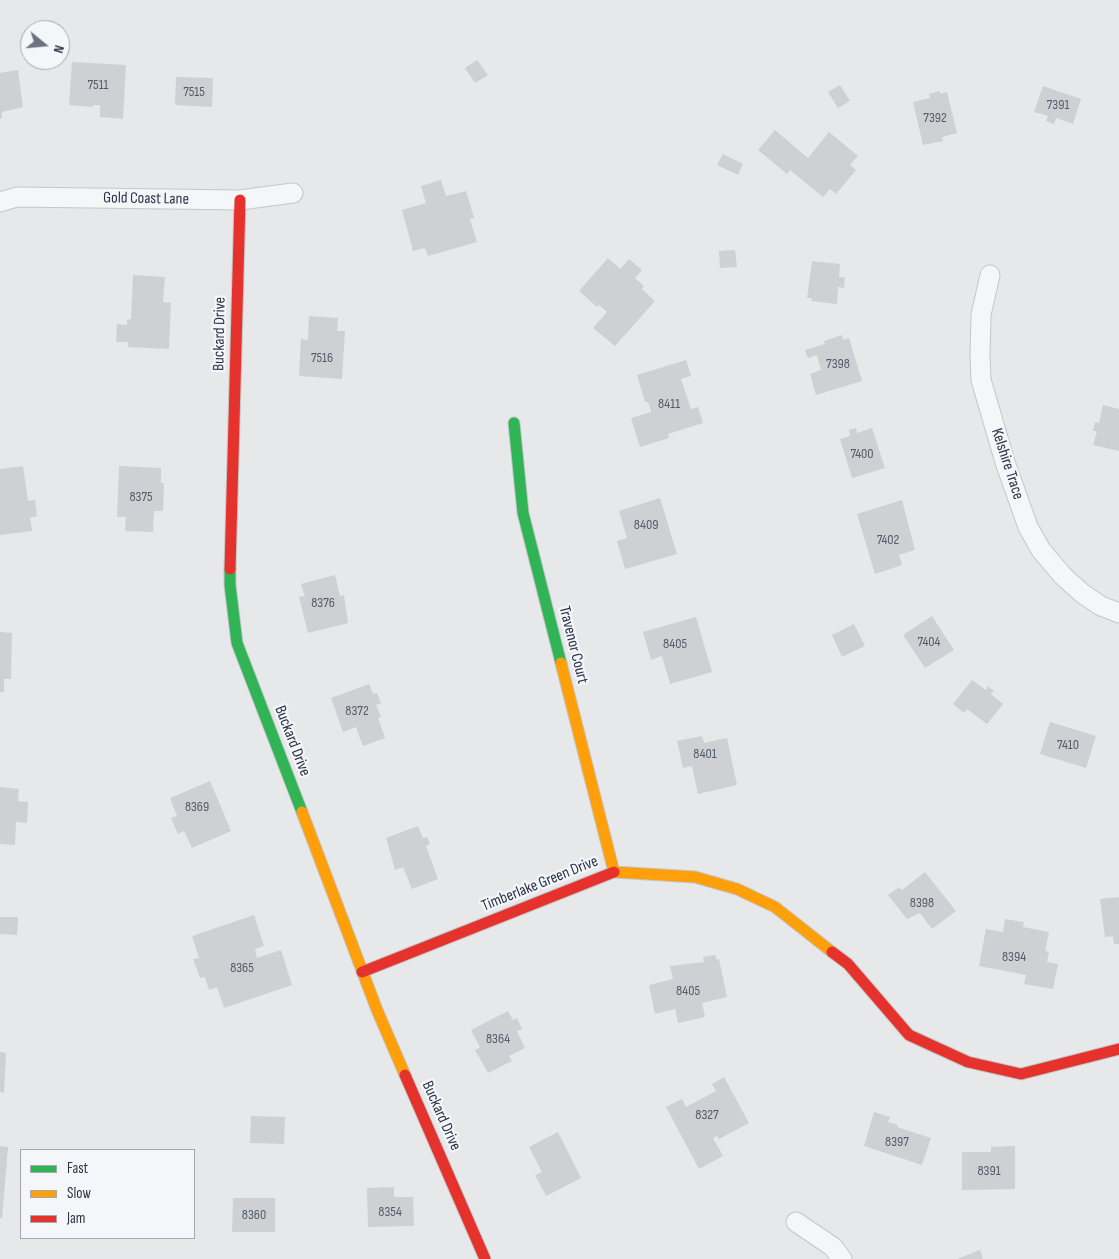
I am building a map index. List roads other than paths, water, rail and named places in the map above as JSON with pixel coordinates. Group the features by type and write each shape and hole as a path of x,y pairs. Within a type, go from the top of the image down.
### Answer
{"street":[{"name":"Gold Coast Lane","path":"0,202 16,197 240,200 292,193"},
{"name":"Buckard Drive","path":"240,200 230,585 237,643 377,1010 485,1259"},
{"name":"Kelshire Trace","path":"990,275 981,315 980,356 982,380 1005,462 1028,527 1042,550 1063,576 1083,594 1101,606 1119,613"},
{"name":"Travenor Court","path":"514,423 523,513 614,872"},
{"name":"Timberlake Green Drive","path":"362,972 614,872 696,877 737,888 775,907 848,964 909,1035 968,1062 1021,1074 1119,1049"},
{"path":"796,1222 833,1248 842,1259"}]}
